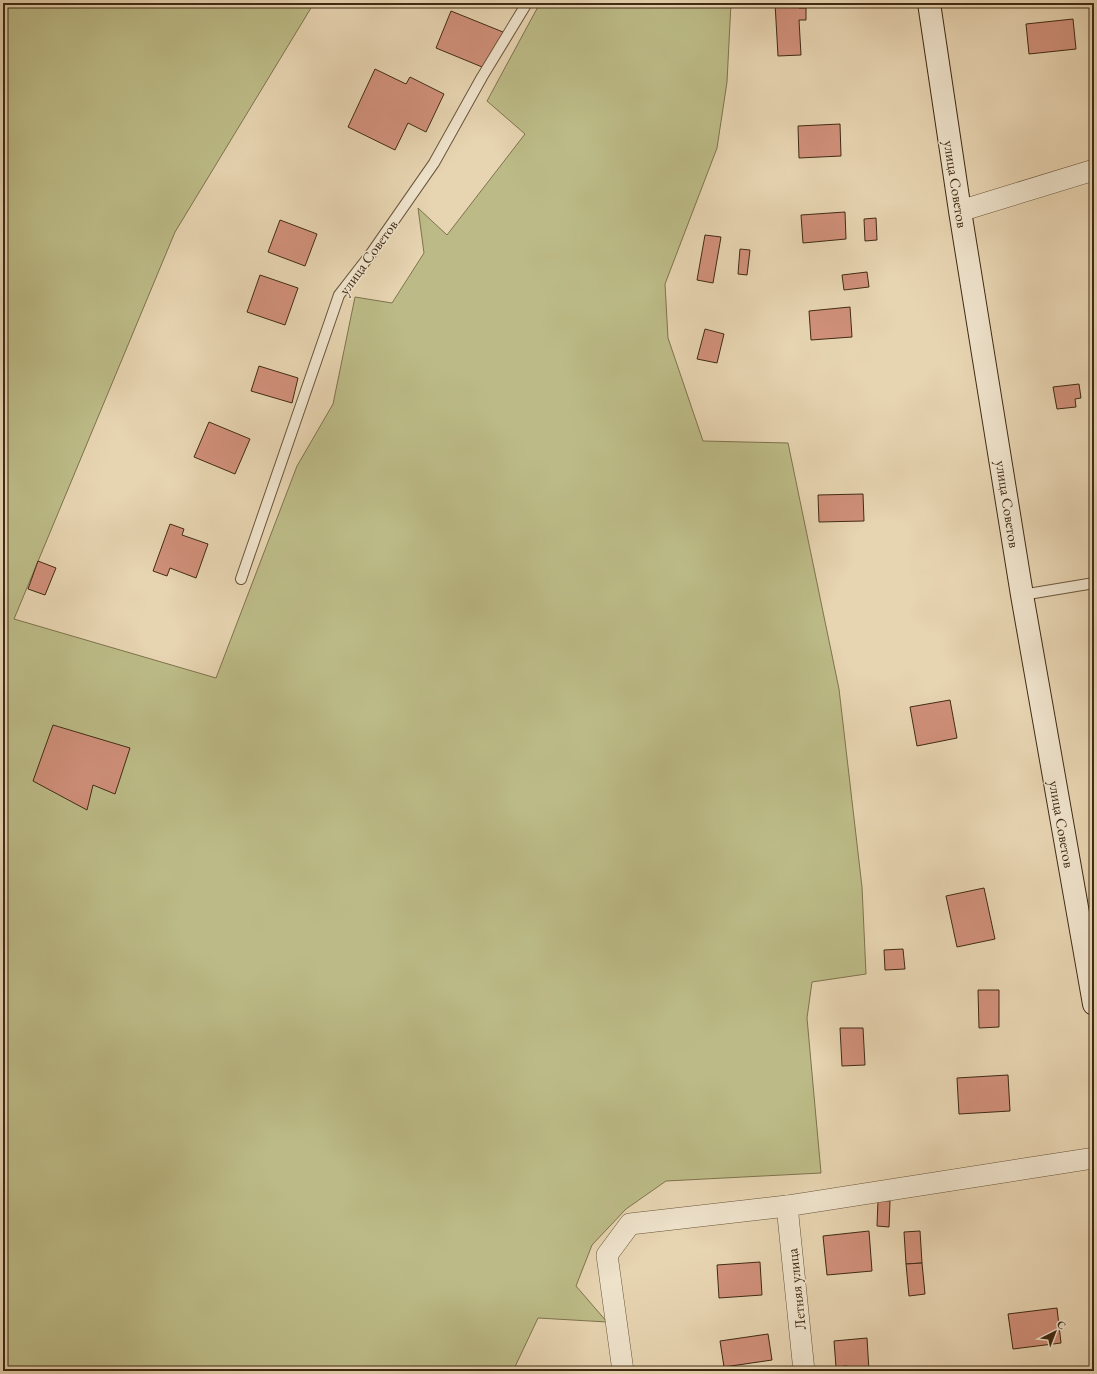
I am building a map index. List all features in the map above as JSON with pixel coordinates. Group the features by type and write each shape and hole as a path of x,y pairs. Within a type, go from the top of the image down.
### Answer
{"main road":[{"name":"улица Советов","path":"929,3 960,211 1022,595 1094,1004"}],"street":[{"path":"960,211 1094,170"},
{"path":"623,1371 607,1255 630,1224 788,1206 1094,1158"},
{"name":"Летняя улица","path":"788,1206 804,1371"}],"lane":[{"name":"улица Советов","path":"241,579 339,295 370,255 434,163 482,77 527,3"},
{"path":"1022,595 1094,583"}],"shaded area":[{"path":"3,3 314,3 175,232 14,619 216,678 297,466 333,404 355,297 392,303 424,253 418,208 447,235 525,134 487,101 540,3 731,3 727,82 717,148 665,284 668,338 703,441 788,443 839,689 862,887 866,974 812,982 807,1018 821,1173 666,1181 626,1209 592,1245 576,1286 607,1322 538,1318 513,1371 3,1371"}],"building":[{"path":"775,3 798,3 799,8 806,8 806,20 799,20 801,55 778,56"},
{"path":"451,11 503,32 487,69 436,48"},
{"path":"1073,19 1076,49 1029,54 1026,24"},
{"path":"375,69 406,84 410,77 444,94 426,132 408,123 395,150 348,127"},
{"path":"840,124 841,156 799,158 798,126"},
{"path":"845,212 846,239 803,243 801,215"},
{"path":"876,218 877,240 865,241 864,219"},
{"path":"280,220 317,234 305,266 268,252"},
{"path":"705,235 721,237 713,283 697,280"},
{"path":"740,249 750,250 747,275 738,274"},
{"path":"867,272 869,287 844,290 842,275"},
{"path":"260,275 298,288 285,325 247,312"},
{"path":"850,307 852,337 811,340 809,311"},
{"path":"705,329 724,334 717,363 697,359"},
{"path":"259,366 298,378 292,403 251,391"},
{"path":"1079,384 1081,398 1075,399 1076,407 1057,409 1053,387"},
{"path":"209,422 250,439 235,474 194,457"},
{"path":"863,494 864,521 819,522 818,495"},
{"path":"170,524 184,529 182,535 208,544 196,578 170,568 167,576 153,571"},
{"path":"38,561 56,568 45,595 28,589"},
{"path":"950,700 957,738 917,746 910,707"},
{"path":"53,725 130,748 115,794 93,785 87,810 33,781"},
{"path":"984,888 995,939 957,947 946,896"},
{"path":"903,949 905,969 885,970 884,950"},
{"path":"978,990 999,990 999,1027 979,1028"},
{"path":"840,1028 863,1028 865,1065 842,1066"},
{"path":"1008,1075 1010,1111 959,1114 957,1078"},
{"path":"878,1200 890,1201 889,1227 877,1226"},
{"path":"869,1231 872,1271 827,1275 823,1236"},
{"path":"920,1231 922,1263 906,1264 904,1232"},
{"path":"760,1262 762,1295 719,1298 717,1265"},
{"path":"922,1263 925,1294 909,1296 906,1264"},
{"path":"1057,1308 1061,1343 1013,1349 1008,1314"},
{"path":"768,1334 772,1360 724,1367 720,1341"},
{"path":"867,1338 869,1371 847,1371 847,1366 836,1367 834,1341"}]}
